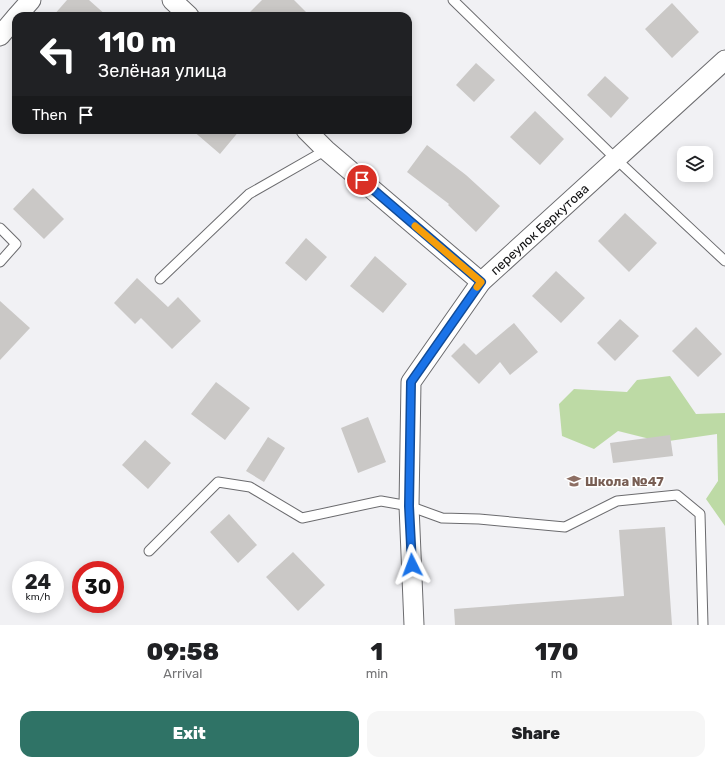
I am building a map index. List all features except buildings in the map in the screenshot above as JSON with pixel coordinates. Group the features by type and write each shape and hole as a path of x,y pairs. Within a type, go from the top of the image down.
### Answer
{"street":[{"path":"21,12 31,0"},
{"path":"172,0 185,12"},
{"path":"0,36 12,23"},
{"name":"переулок Беркутова","path":"414,625 409,506 411,382 481,282 725,60"},
{"path":"310,134 326,150 481,282"}],"lane":[{"path":"453,0 616,160 725,261"},
{"path":"160,279 249,194 326,150"},
{"path":"0,228 16,244 0,262"},
{"path":"148,551 218,482 250,487 302,518 381,501 409,506 442,518 479,519 565,527 617,501 677,495 700,514 703,625"}],"green space":[{"path":"670,376 696,414 725,413 725,526 706,499 718,481 717,434 662,442 618,431 594,449 562,436 559,404 574,389 627,392 637,380"}],"slow traffic":[{"path":"415,226 481,282 477,287"}],"place":[{"name":"Школа №47","path":"574,481"}],"route":[{"path":"362,180 481,282 411,382 409,506 412,565"}]}
